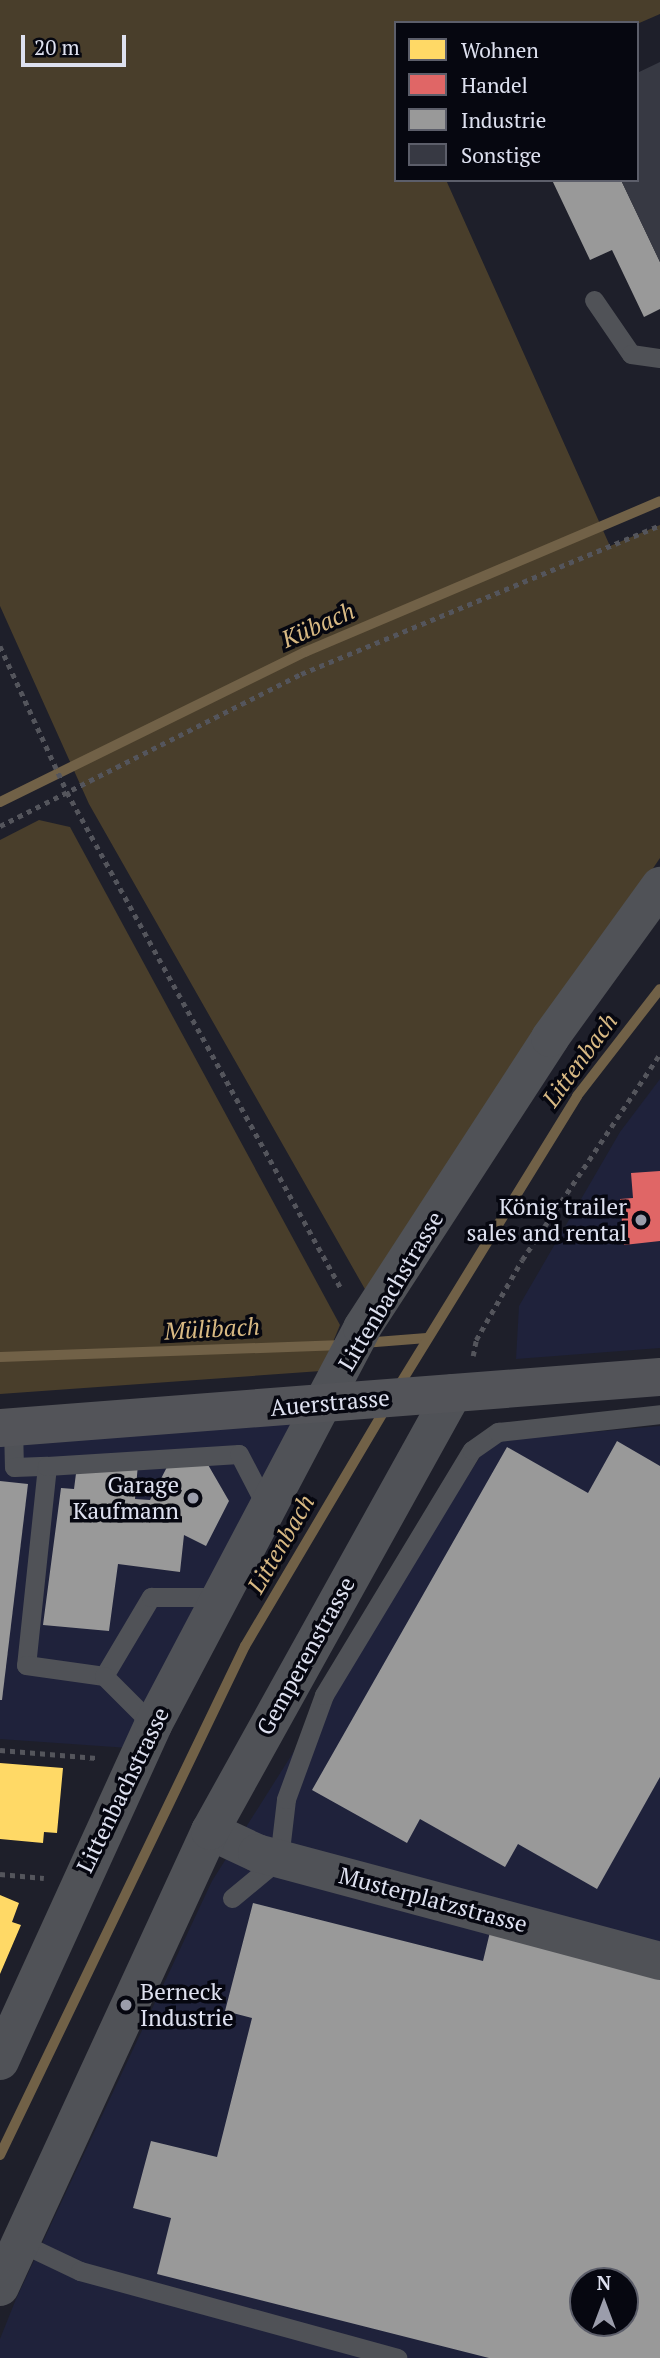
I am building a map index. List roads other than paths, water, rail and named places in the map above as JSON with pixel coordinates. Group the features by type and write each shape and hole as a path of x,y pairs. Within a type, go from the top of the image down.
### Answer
{"main road":[{"name":"Auerstrasse","path":"6,1427 660,1377"}],"street":[{"name":"Littenbachstrasse","path":"0,2061 153,1725 320,1404 347,1366 362,1328 550,1038 660,886"},
{"name":"Gemperenstrasse","path":"0,2287 209,1831 436,1394"},
{"name":"Musterplatzstrasse","path":"209,1831 279,1859 660,1961"}],"lane":[{"path":"594,300 631,354 660,358"},
{"path":"232,1898 279,1859 286,1799 324,1695 472,1450 498,1432 660,1414"},
{"path":"6,1427 14,1468 239,1454 267,1508"},
{"path":"47,1466 26,1665 104,1676 153,1725"},
{"path":"104,1676 151,1597 219,1597"},
{"path":"20,2243 80,2271 397,2358"}],"waterway":[{"name":"Kübach","path":"0,802 305,652 660,501"},
{"name":"Littenbach","path":"397,1389 577,1096 660,989"},
{"name":"Mülibach","path":"363,1343 427,1338"},
{"name":"Mülibach","path":"0,1357 343,1345"},
{"name":"Littenbach","path":"0,2155 245,1646 387,1406"}],"place":[{"name":"König trailer sales and rental","path":"641,1220"},
{"name":"Garage Kaufmann","path":"193,1498"},
{"name":"Berneck Industrie","path":"126,2005"}]}
